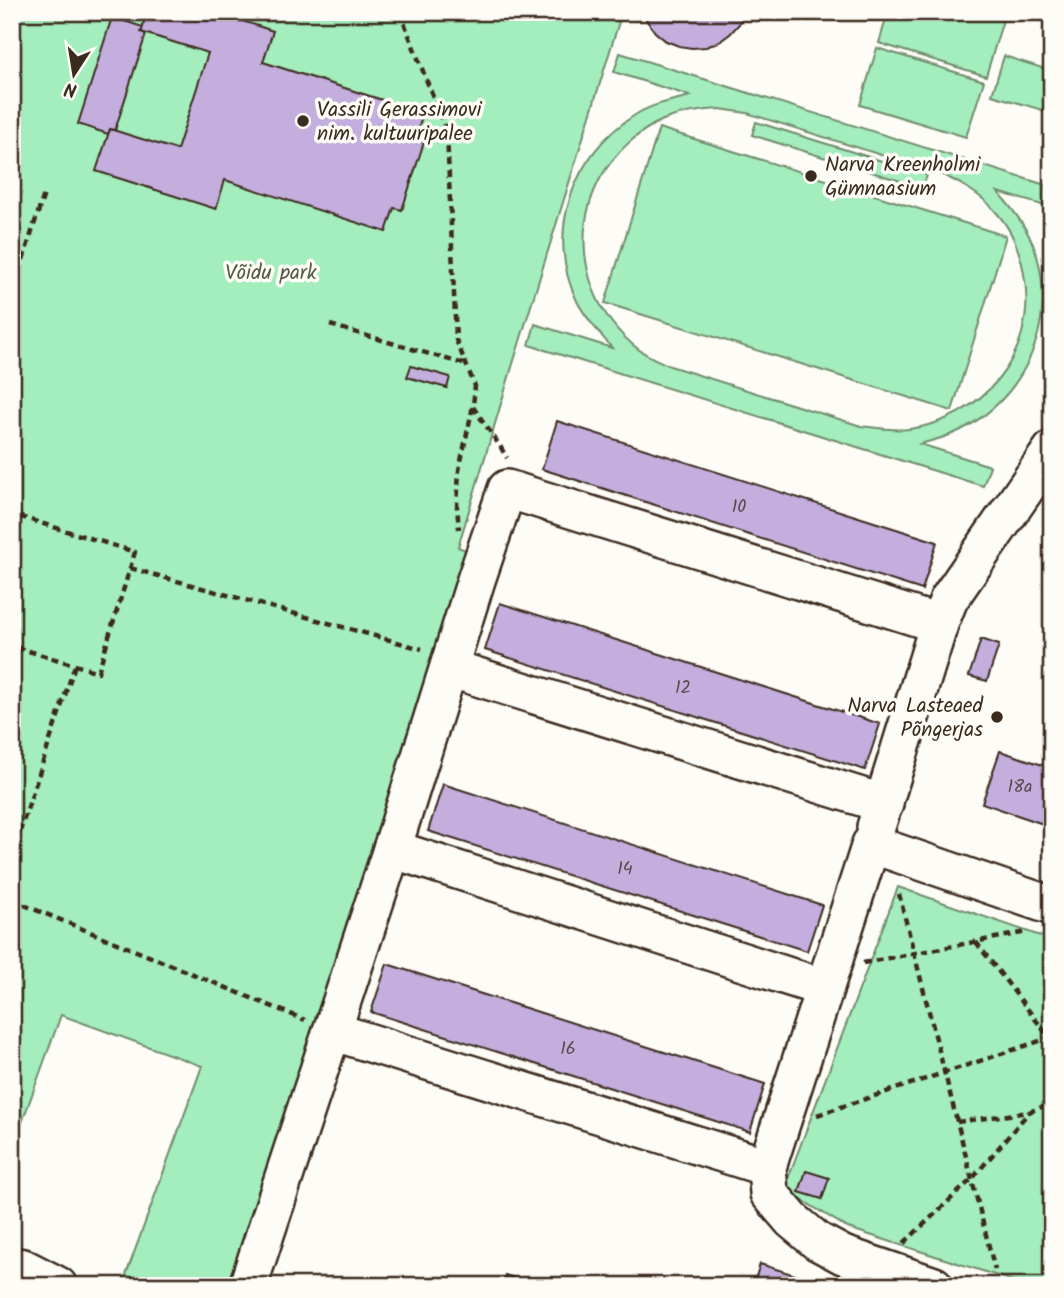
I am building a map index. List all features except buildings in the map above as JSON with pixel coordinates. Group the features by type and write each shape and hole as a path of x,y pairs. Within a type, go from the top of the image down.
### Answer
{"lane":[{"path":"934,1286 843,1255 817,1241 792,1220 769,1193 767,1167 939,624 949,599 1052,450"},
{"path":"248,1286 507,489 939,624"},
{"path":"451,663 884,804"},
{"path":"871,845 1045,918"},
{"path":"392,849 827,978"},
{"path":"331,1031 767,1167"},
{"path":"12,1266 23,1268 58,1286"}],"path":[{"path":"100,19 102,12"},
{"path":"389,12 401,15 447,133 456,340 475,386 459,470 457,508 465,558 476,580"},
{"path":"12,294 44,194"},
{"path":"330,326 468,366"},
{"path":"473,406 508,460 512,470 507,489"},
{"path":"12,521 14,515 135,552 98,672 12,646"},
{"path":"130,568 451,663"},
{"path":"12,855 75,665"},
{"path":"899,894 995,1270"},
{"path":"12,908 23,905 331,1031"},
{"path":"827,978 914,953 976,942 1045,918"},
{"path":"780,1127 1051,1039 976,942"},
{"path":"957,1122 1029,1112 1052,1103"},
{"path":"878,1268 972,1179 1029,1112"},
{"path":"1045,1251 1052,1239"}],"green space":[{"name":"Võidu park","path":"12,12 622,12 458,547 473,553 238,1286 122,1286 202,1066 61,1015 12,1150"},
{"path":"888,12 978,12 1003,20 986,76 879,43"},
{"path":"877,48 984,81 966,137 860,105"},
{"path":"620,53 1052,187 1052,208 998,192 1021,222 1037,256 1042,282 1042,308 1030,357 1018,379 1002,399 983,416 956,432 920,444 990,466 983,486 529,345 535,324 612,348 581,308 567,275 563,249 570,197 595,151 613,131 648,108 690,96 614,72","holes":["713,109 747,113 939,173 977,194 996,212 1012,236 1022,262 1026,308 1022,334 1012,358 998,379 981,397 959,412 935,423 903,430 861,426 670,366 642,352 616,328 593,288 587,267 586,221 591,199 601,177 628,144 663,120"]},
{"path":"1004,56 1052,71 1052,113 992,95"},
{"path":"756,122 927,175 923,188 752,135"},
{"path":"659,128 1006,236 952,411 605,303"},
{"path":"898,887 1052,940 1052,1286 1029,1286 848,1228 784,1189"}],"place":[{"name":"Vassili Gerassimovi nim. kultuuripalee","path":"303,121"},
{"name":"Narva Kreenholmi Gümnaasium","path":"811,176"},
{"name":"Narva Lasteaed Põngerjas","path":"997,717"}]}
